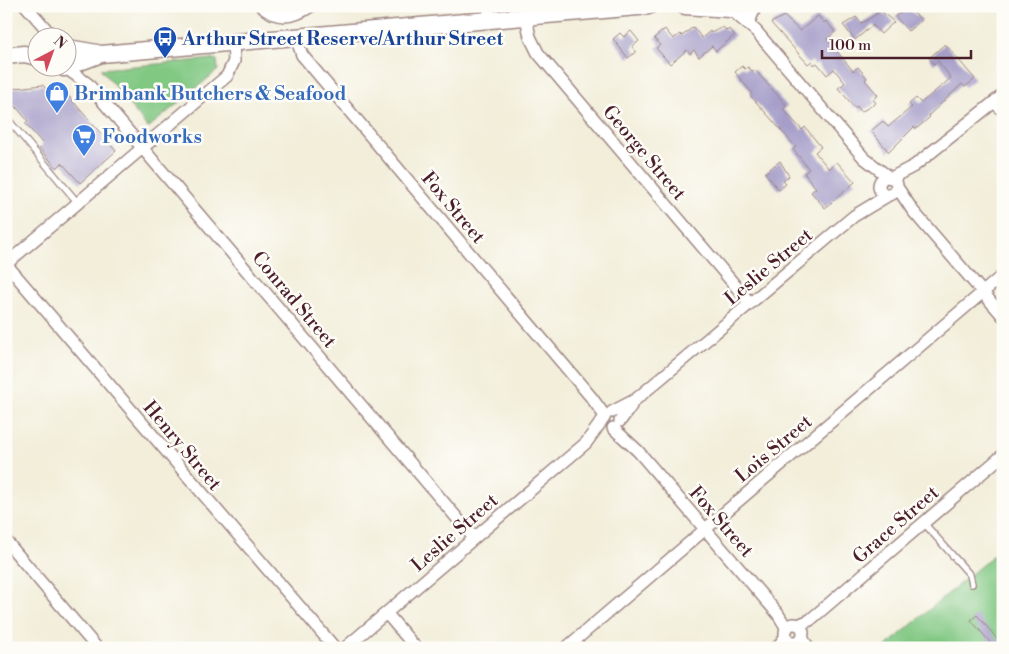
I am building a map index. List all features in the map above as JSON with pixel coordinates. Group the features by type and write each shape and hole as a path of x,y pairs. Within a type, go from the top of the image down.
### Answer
{"street":[{"path":"26,6 44,28"},
{"path":"261,6 279,16 297,14 311,6"},
{"path":"78,58 101,54 296,37 489,13 526,17 649,6"},
{"path":"685,6 738,11 864,158 894,182 913,211 1003,316"},
{"name":"George Street","path":"526,17 530,37 538,53 750,303"},
{"name":"Fox Street","path":"296,37 302,55 797,636"},
{"path":"6,264 228,76 234,61 233,43"},
{"path":"6,56 28,55"},
{"path":"6,64 28,64"},
{"name":"Conrad Street","path":"78,69 88,84 474,538"},
{"path":"879,186 882,180 894,182 1003,95"},
{"path":"864,158 882,194 913,211"},
{"path":"888,196 896,192 894,182"},
{"name":"Leslie Street","path":"854,216 879,186"},
{"name":"Leslie Street","path":"345,648 854,216 888,196"},
{"name":"Henry Street","path":"6,264 335,648"},
{"name":"Lois Street","path":"566,648 1003,275"},
{"name":"Grace Street","path":"797,636 810,620 1003,455"},
{"path":"6,541 97,648"},
{"path":"386,614 416,648"},
{"path":"777,648 797,636"}],"lane":[{"path":"993,104 1003,116"},
{"path":"6,117 78,203"},
{"path":"924,522 970,575 972,584"}],"green space":[{"path":"217,60 218,70 148,128 101,69"},
{"path":"1003,547 1003,648 884,648"}],"building":[{"path":"909,9 922,20 908,31 895,16"},
{"path":"881,11 894,22 881,34 873,25 855,40 843,25 856,17 861,23 864,22"},
{"path":"784,16 800,31 818,16 824,23 826,21 835,32 827,39 853,71 858,67 867,78 865,80 878,95 873,99 876,103 861,112 857,106 855,108 838,88 845,83 834,69 827,75 817,63 814,65 812,61 808,64 771,23"},
{"path":"693,27 702,38 710,31 711,33 723,27 727,31 729,29 735,35 716,51 712,46 699,57 694,50 690,54 687,50 670,64 656,48 660,45 654,38 665,29 673,39 680,34 682,36"},
{"path":"631,31 639,41 632,47 636,52 628,58 613,39 620,33 624,37"},
{"path":"945,44 975,79 965,87 962,84 929,115 930,117 916,129 914,127 889,152 871,131 883,121 888,127 912,107 909,104 916,98 921,103 951,78 938,61 934,64 929,58"},
{"path":"742,66 745,69 748,67 753,72 755,70 787,106 783,109 802,130 805,127 821,147 815,152 829,169 837,162 855,182 825,208 811,192 816,188 804,173 809,169 793,149 796,147 750,95 752,93 735,72"},
{"path":"58,84 116,151 80,183 62,163 57,168 39,148 43,144 25,123 28,121 6,95 15,88 43,85 48,92"},
{"path":"780,161 789,176 783,181 786,184 779,190 765,173"},
{"path":"977,615 1003,648 995,648 971,620"}],"place":[{"name":"Arthur Street Reserve/Arthur Street","path":"165,59"},
{"name":"Brimbank Butchers & Seafood","path":"57,114"},
{"name":"Foodworks","path":"84,157"}]}
